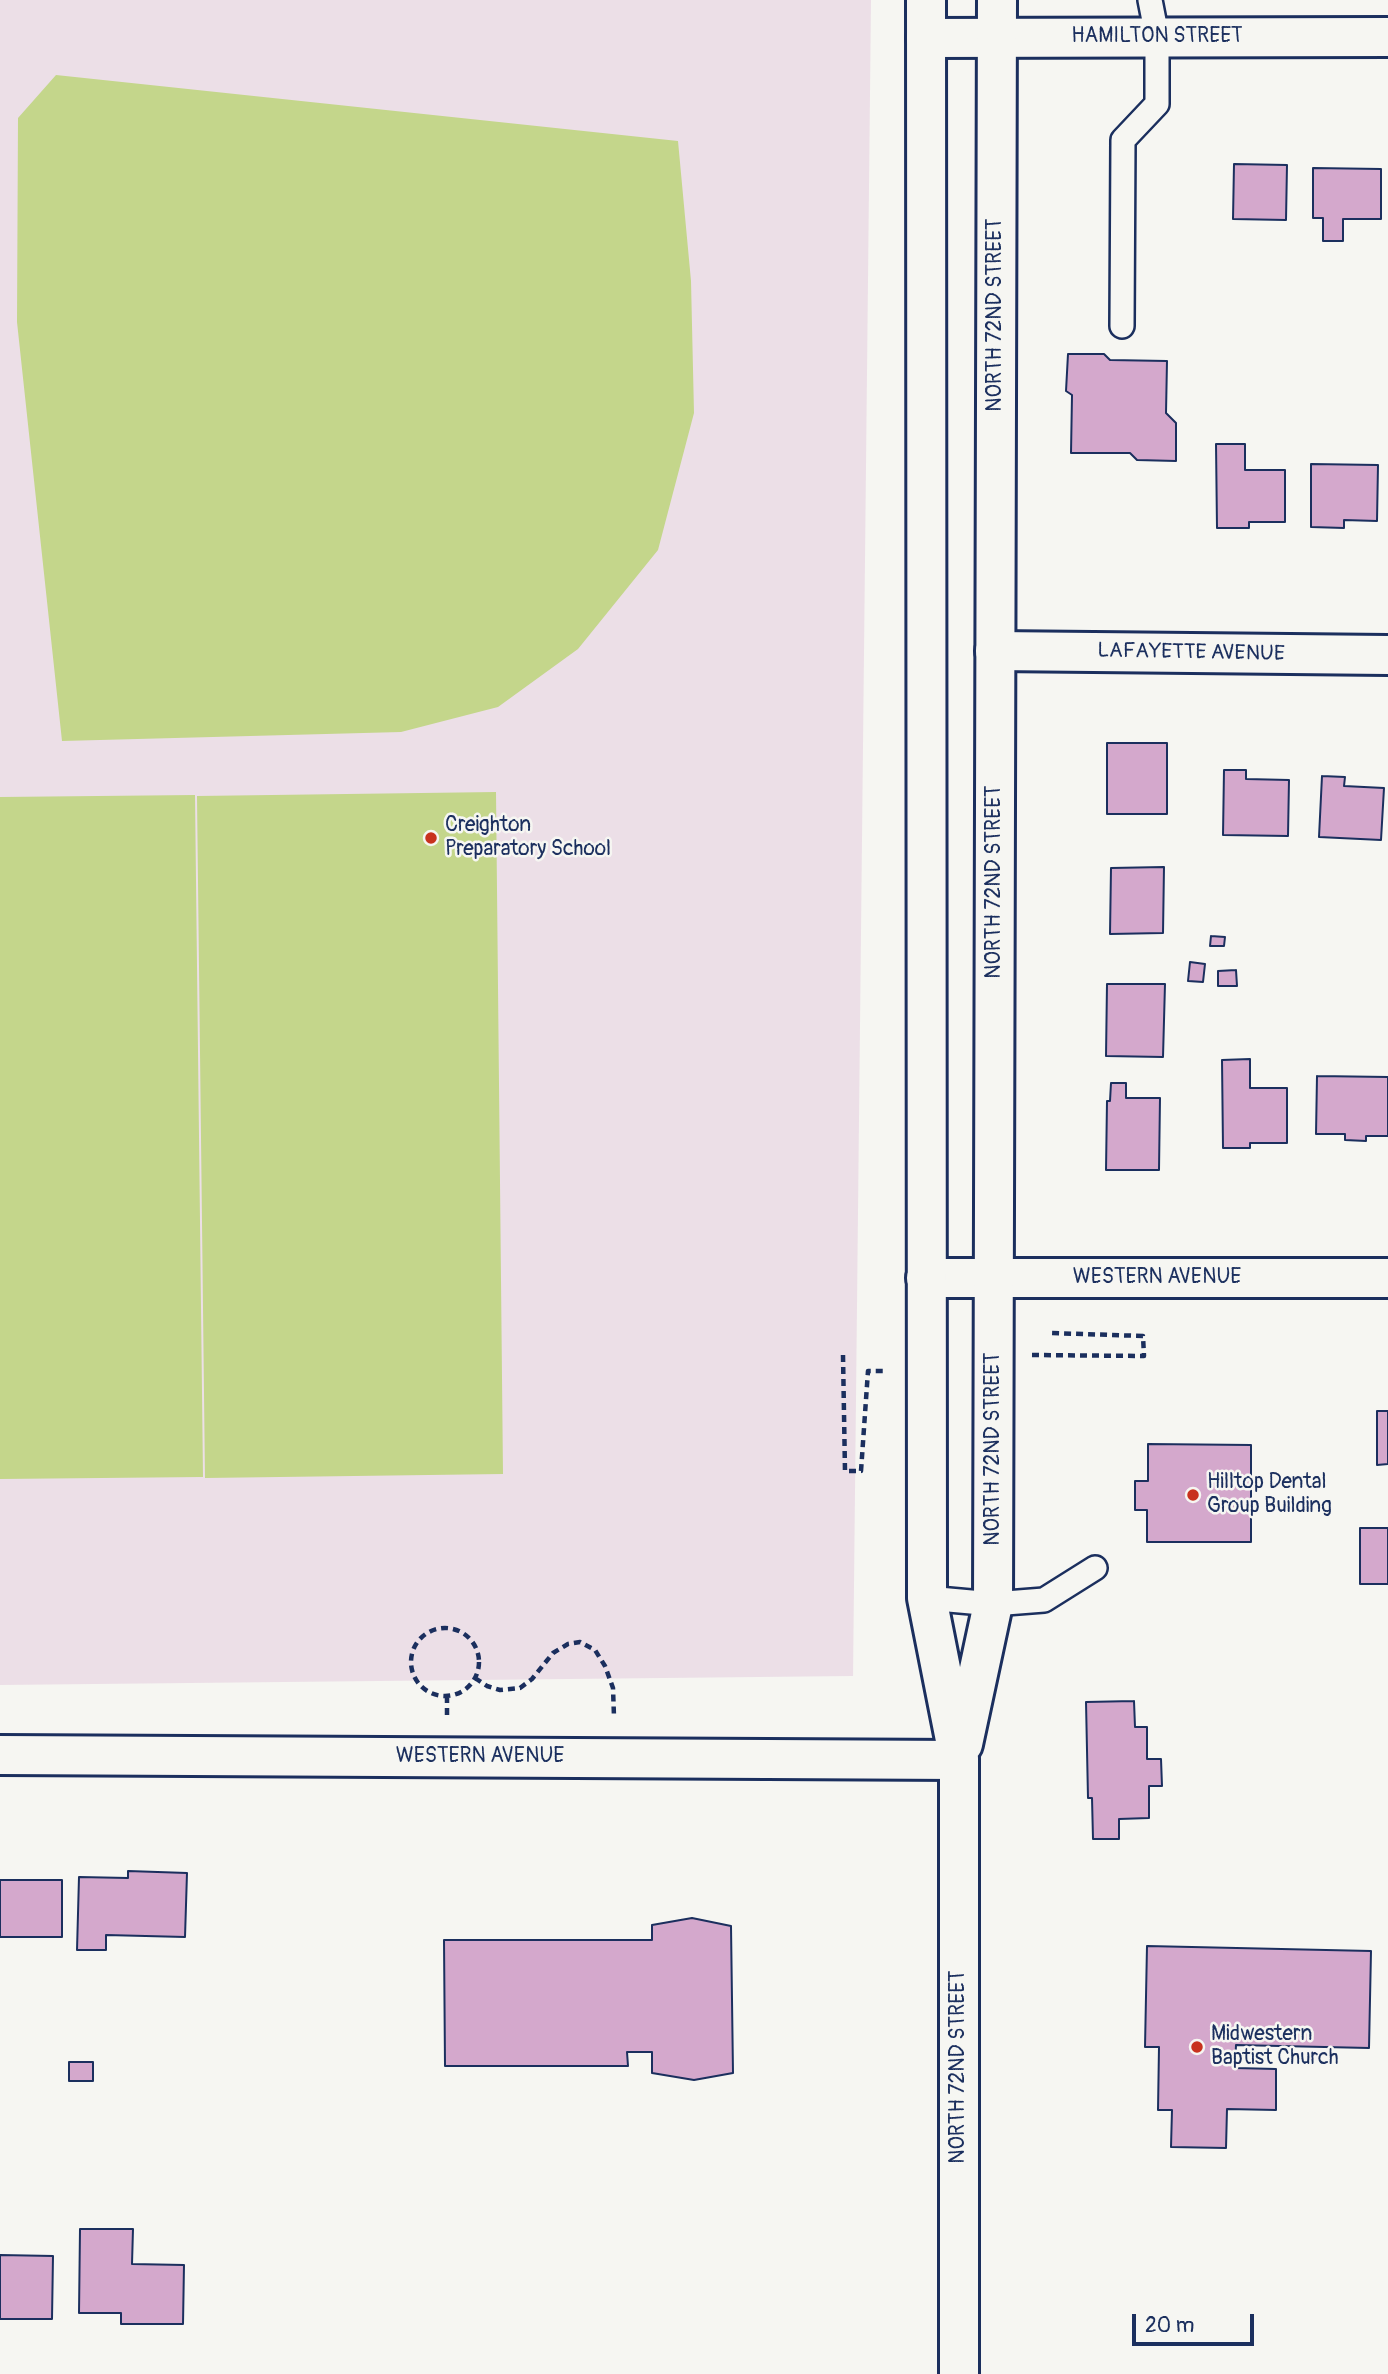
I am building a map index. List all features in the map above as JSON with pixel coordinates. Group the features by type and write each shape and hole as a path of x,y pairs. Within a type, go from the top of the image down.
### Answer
{"main road":[{"name":"NORTH 72ND STREET","path":"926,0 926,1598 960,1760"},
{"name":"NORTH 72ND STREET","path":"959,2374 960,1760 993,1604 997,0"},
{"name":"HAMILTON STREET","path":"926,38 996,38 1153,18 1388,37"},
{"name":"LAFAYETTE AVENUE","path":"995,651 1388,655"},
{"name":"WESTERN AVENUE","path":"926,1278 1388,1279"},
{"name":"WESTERN AVENUE","path":"0,1755 960,1760"}],"lane":[{"path":"1122,327 1123,140 1157,104 1153,18"},
{"path":"926,1598 993,1604 1044,1600 1095,1568"}],"path":[{"path":"1031,1355 1144,1356 1143,1336 1051,1333"},
{"path":"843,1355 845,1471 861,1471 868,1371"},
{"path":"447,1628 468,1636 479,1656 479,1667 468,1687 447,1696 426,1690 413,1673 411,1662 418,1641 436,1629 447,1628"},
{"path":"475,1678 500,1690 520,1688 532,1679 553,1653 568,1644 580,1642 595,1650 605,1666 613,1688 614,1717"},
{"path":"447,1696 447,1717"}],"shaded area":[{"name":"Creighton Preparatory School","path":"0,0 871,0 853,1676 0,1685"}],"green space":[{"path":"56,75 678,141 691,281 694,413 658,550 578,649 498,707 401,732 62,741 17,322 18,118"},
{"path":"496,792 503,1474 205,1478 197,796"},
{"path":"195,795 203,1477 0,1479 0,797"}],"building":[{"path":"1234,164 1287,165 1286,220 1233,219"},
{"path":"1313,168 1381,169 1381,219 1343,219 1343,241 1323,241 1323,218 1313,218"},
{"path":"1068,354 1104,354 1110,360 1167,361 1166,413 1176,423 1176,461 1137,460 1130,453 1071,453 1072,395 1066,391"},
{"path":"1216,444 1245,444 1245,470 1285,470 1285,522 1249,522 1249,528 1217,528"},
{"path":"1311,464 1378,465 1377,521 1344,520 1344,528 1311,527"},
{"path":"1107,743 1167,743 1167,814 1107,814"},
{"path":"1224,770 1246,770 1246,779 1289,780 1288,836 1223,835"},
{"path":"1322,776 1345,777 1344,786 1384,788 1381,840 1319,837"},
{"path":"1164,867 1163,933 1110,934 1111,868"},
{"path":"1211,936 1225,937 1224,946 1210,946"},
{"path":"1190,962 1205,964 1203,982 1188,981"},
{"path":"1236,970 1237,986 1218,986 1218,971"},
{"path":"1107,984 1165,984 1163,1057 1106,1056"},
{"path":"1250,1059 1250,1088 1287,1088 1287,1143 1250,1143 1250,1148 1223,1148 1222,1060"},
{"path":"1317,1076 1388,1077 1388,1136 1366,1136 1366,1141 1345,1140 1345,1134 1316,1134"},
{"path":"1111,1083 1126,1083 1126,1098 1160,1098 1159,1170 1106,1170 1107,1101 1110,1101"},
{"path":"1377,1411 1388,1411 1388,1464 1377,1465"},
{"name":"Hilltop Dental Group Building","path":"1148,1444 1251,1445 1251,1542 1147,1542 1147,1510 1135,1510 1135,1481 1148,1481"},
{"path":"1360,1528 1388,1528 1388,1584 1360,1584"},
{"path":"1134,1701 1135,1727 1147,1727 1147,1759 1161,1759 1162,1786 1149,1786 1149,1818 1119,1819 1119,1839 1093,1839 1092,1798 1088,1798 1086,1702"},
{"path":"128,1871 187,1873 185,1937 106,1935 106,1950 77,1950 79,1877 128,1878"},
{"path":"0,1880 62,1880 62,1937 0,1937"},
{"path":"692,1918 731,1926 733,2073 694,2080 652,2073 652,2052 627,2052 628,2066 445,2066 444,1940 652,1940 652,1925"},
{"name":"Midwestern Baptist Church","path":"1147,1946 1371,1951 1369,2048 1236,2045 1235,2068 1276,2069 1276,2110 1227,2109 1226,2148 1171,2147 1172,2110 1158,2110 1159,2047 1145,2047"},
{"path":"69,2062 93,2062 93,2081 69,2081"},
{"path":"80,2229 133,2229 132,2264 184,2265 183,2324 121,2324 121,2313 79,2313"},
{"path":"0,2255 53,2256 52,2319 0,2319"}],"place":[{"name":"Creighton Preparatory School","path":"431,838"},
{"name":"Hilltop Dental Group Building","path":"1193,1495"},
{"name":"Midwestern Baptist Church","path":"1197,2047"}]}
